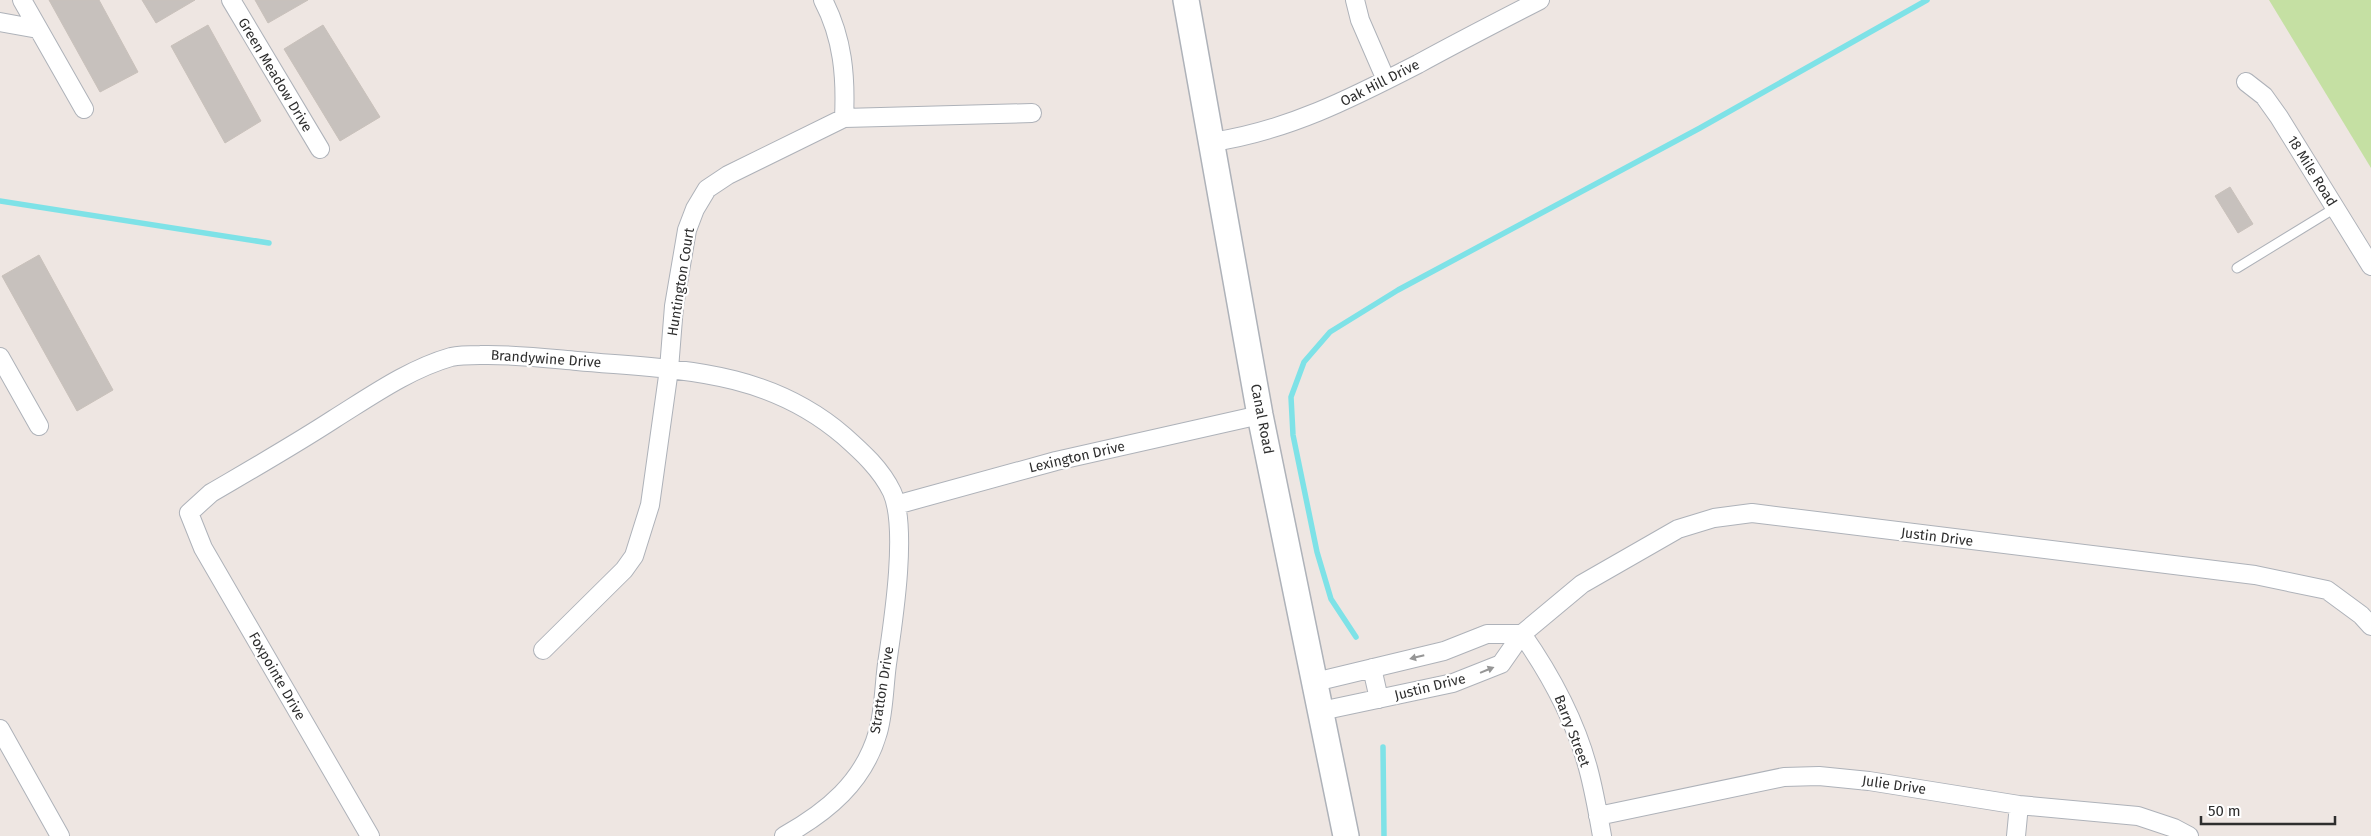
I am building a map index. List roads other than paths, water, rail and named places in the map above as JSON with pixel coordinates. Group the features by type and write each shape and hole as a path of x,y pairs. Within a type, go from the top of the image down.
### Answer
{"street":[{"path":"22,0 84,109"},
{"name":"Green Meadow Drive","path":"232,0 320,149"},
{"path":"823,0 835,26 842,54 844,118"},
{"name":"Canal Road","path":"1186,0 1260,415 1346,836"},
{"path":"1355,0 1360,20 1386,80"},
{"name":"Oak Hill Drive","path":"1212,142 1244,138 1302,120 1386,80 1540,0"},
{"path":"0,22 38,29"},
{"name":"18 Mile Road","path":"2246,82 2264,96 2371,266"},
{"name":"Huntington Court","path":"543,650 624,570 634,556 650,505 670,369 674,306 686,230 695,209 707,190 728,175 844,118 1032,112"},
{"name":"Brandywine Drive","path":"189,513 210,493 423,367 454,356 503,354 716,375 747,382 778,393 811,410 860,450 873,464 892,492 896,505"},
{"path":"0,357 39,426"},
{"name":"Lexington Drive","path":"896,505 1056,461 1260,415"},
{"name":"Stratton Drive","path":"784,836 813,820 846,790 866,763 878,731 889,654 899,548 896,505"},
{"name":"Foxpointe Drive","path":"189,513 203,548 370,836"},
{"name":"Justin Drive","path":"1321,711 1453,683 1501,664 1522,634 1582,584 1678,529 1714,518 1752,513 2255,575 2328,590 2360,614 2371,626"},
{"path":"1315,682 1444,651 1487,634 1522,634"},
{"name":"Barry Street","path":"1522,634 1544,666 1573,729 1588,767 1602,836"},
{"name":"Justin Drive","path":"1372,668 1379,699"},
{"path":"0,729 60,836"},
{"name":"Julie Drive","path":"1598,816 1784,777 1819,776 1869,780 2019,805 2138,816 2174,828 2189,836"},
{"path":"2016,836 2019,805"}],"lane":[{"path":"2237,268 2335,208"}],"waterway":[{"path":"1356,637 1331,599 1317,552 1293,435 1291,397 1304,362 1330,332 1398,290 1700,128 1927,0"},
{"path":"0,201 269,243"},
{"path":"1383,747 1384,836"}]}
